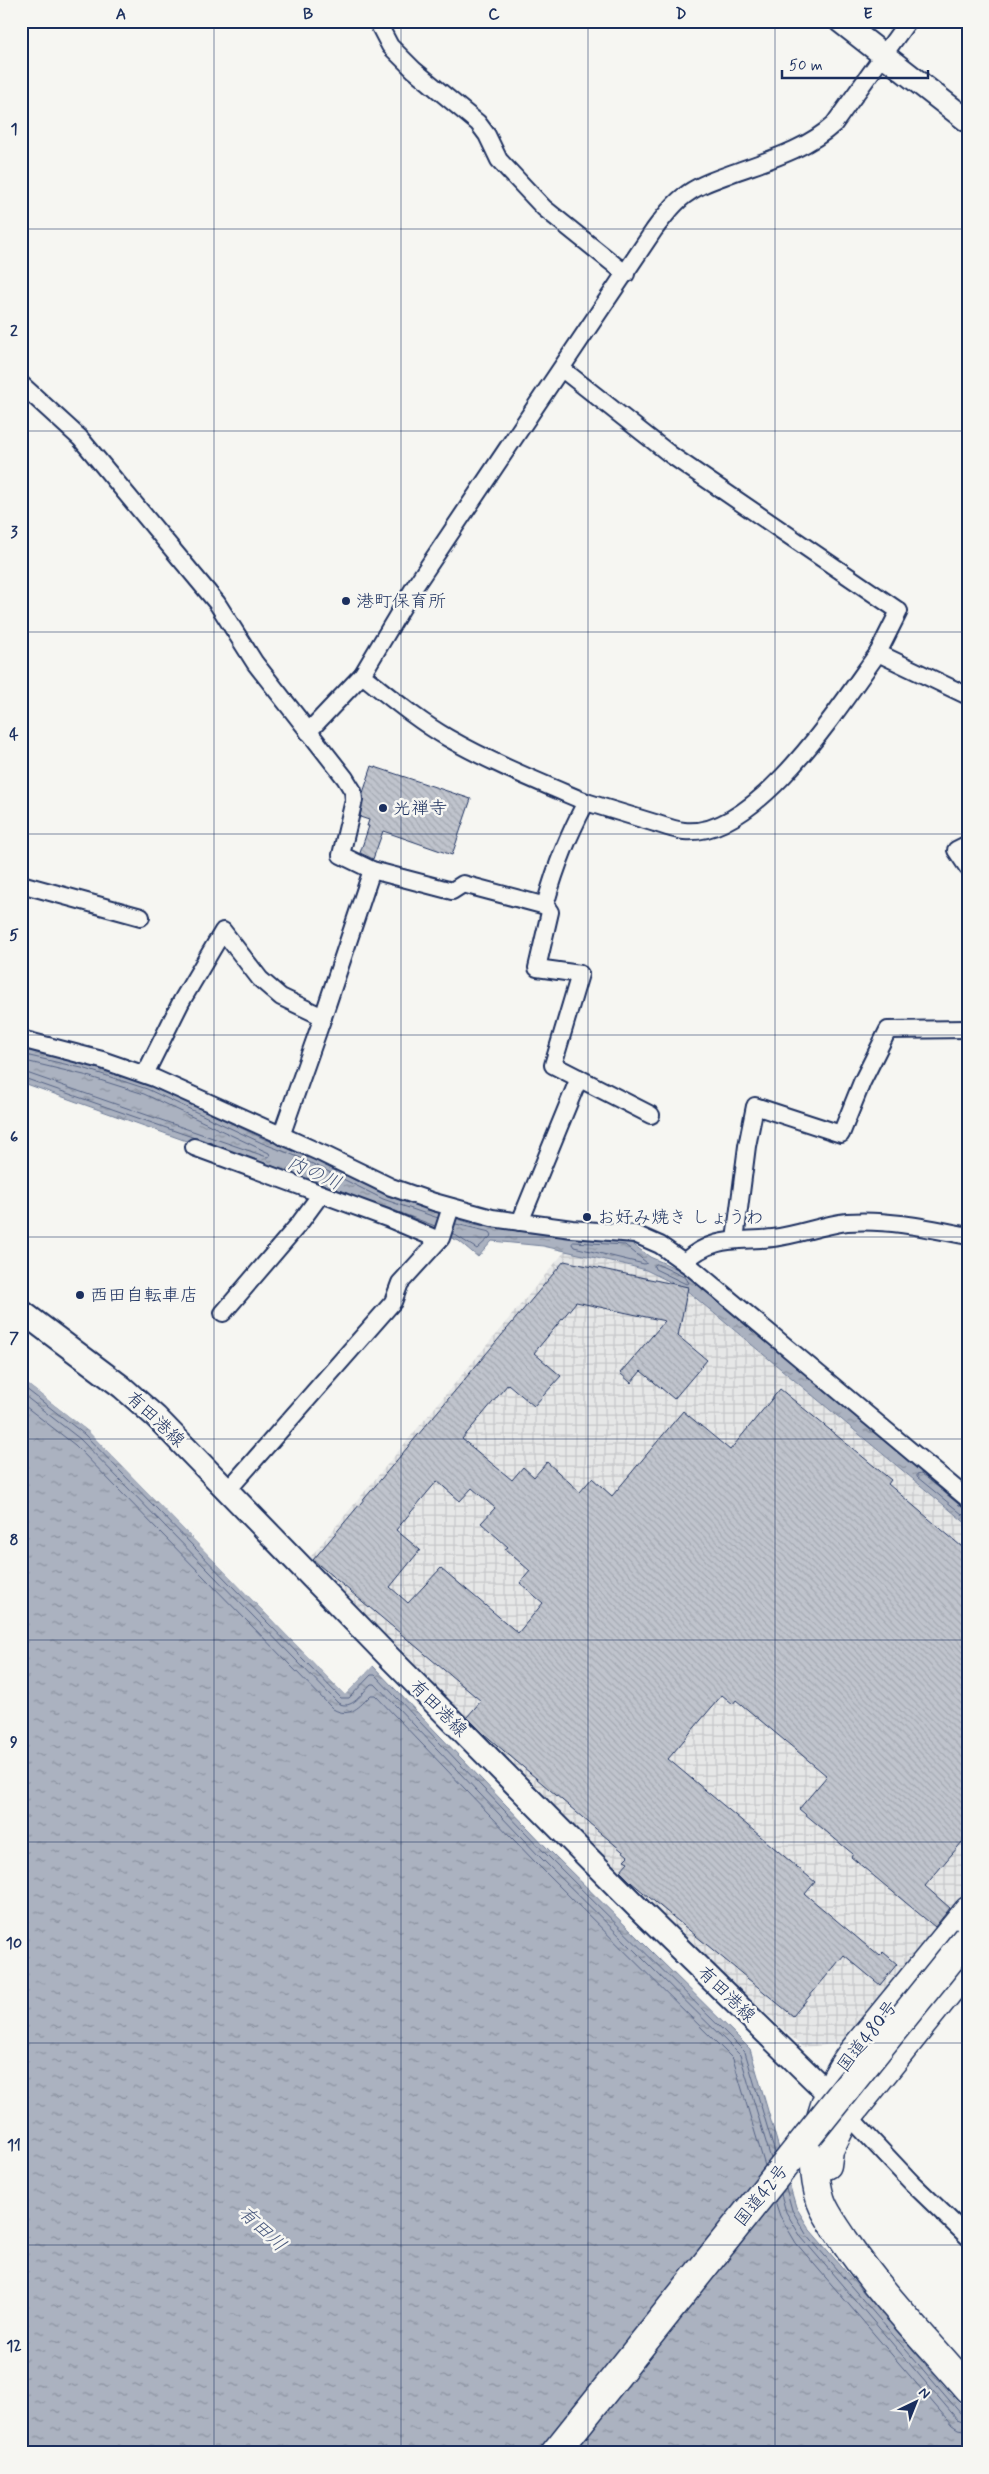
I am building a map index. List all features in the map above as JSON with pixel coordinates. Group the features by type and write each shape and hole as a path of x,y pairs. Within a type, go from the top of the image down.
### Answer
{"highway":[{"name":"国道480号","path":"968,1911 852,2053 838,2074 829,2094 819,2131 816,2171 825,2210 843,2237 873,2277 968,2389"},
{"name":"国道42号","path":"555,2453 968,1937"},
{"name":"国道480号","path":"843,2237 830,2200 827,2163 834,2136 963,1977"}],"main road":[{"path":"840,21 968,121"},
{"name":"有田港線","path":"21,1311 122,1387 156,1417 396,1664 643,1913 829,2094 849,2116"}],"street":[{"path":"377,21 390,46 414,70 478,123 488,135 499,160 544,208 626,274"},
{"path":"308,732 362,675 415,586 654,230 685,195 704,183 786,152 822,134 834,124 908,21"},
{"path":"362,675 420,720 448,738 500,765 586,802 684,831 702,830 734,818 751,807 782,778 833,716 878,653 899,611 671,455 562,369"},
{"path":"21,384 80,438 218,603 255,663 353,791 351,818 341,855 372,870 452,891 463,884 546,906 550,912 537,968 580,974 553,1065 651,1115"},
{"path":"878,653 968,696"},
{"path":"546,906 557,862 586,802"},
{"path":"968,844 956,850 968,868"},
{"path":"281,1136 372,870"},
{"path":"21,884 141,917"},
{"path":"145,1074 181,1002 222,932 260,979 281,997 323,1017"},
{"path":"734,1240 747,1146 755,1106 841,1134 862,1082 888,1030 968,1029"},
{"path":"21,1039 145,1074 189,1092 391,1187 451,1210 520,1222 635,1234 660,1245 684,1262 968,1499"},
{"path":"520,1222 579,1078"},
{"path":"194,1147 440,1239"},
{"path":"223,1314 299,1224 321,1194"},
{"path":"228,1490 393,1302 400,1283 440,1239 451,1210"},
{"path":"684,1262 702,1248 734,1240 772,1238 831,1225 874,1221 911,1225 968,1236"},
{"path":"929,1959 963,1977"},
{"path":"849,2116 913,2184 968,2237"}],"shaded area":[{"path":"566,1250 646,1270 685,1289 968,1525 968,1898 850,2038 837,2044 802,2047 621,1879 307,1561"}],"water":[{"name":"内の川","path":"21,1049 87,1064 148,1084 264,1139 303,1154 385,1195 473,1224 546,1235 627,1240 650,1257 689,1274 968,1506 968,1525 685,1289 646,1270 543,1246 492,1241 478,1257 459,1241 402,1218 21,1082"},
{"name":"有田川","path":"21,1379 88,1431 345,1695 373,1666 549,1850 750,2049 796,2207 810,2230 968,2414 968,2453 21,2453"}],"pier":[{"path":"21,1376 89,1429 345,1691 371,1664 373,1666 345,1695 88,1431 21,1379"}],"building":[{"path":"372,766 471,799 452,855 383,831 373,859 360,853 369,826 367,826 369,820 360,817 363,793"},
{"path":"564,1261 688,1287 678,1336 707,1360 674,1399 641,1371 631,1383 620,1373 665,1321 576,1302 534,1353 561,1376 534,1406 508,1384 462,1439 512,1480 523,1467 534,1477 547,1462 580,1492 592,1478 612,1496 683,1411 730,1450 780,1389 891,1480 888,1484 968,1552 968,1835 925,1886 950,1908 935,1927 851,1857 853,1854 799,1809 827,1776 736,1700 733,1704 722,1695 668,1759 815,1882 805,1894 879,1956 883,1952 897,1964 880,1985 844,1955 793,2016 632,1883 620,1871 628,1862 624,1860 628,1856 484,1734 467,1717 481,1701 313,1560","holes":["437,1481 460,1501 472,1488 495,1508 481,1523 508,1547 505,1549 530,1571 520,1583 543,1603 518,1633 441,1568 408,1603 390,1587 420,1550 396,1530"]}],"place":[{"name":"港町保育所","path":"346,601"},
{"name":"光禅寺","path":"383,808"},
{"name":"お好み焼き しょうわ","path":"587,1217"},
{"name":"西田自転車店","path":"80,1295"}]}
